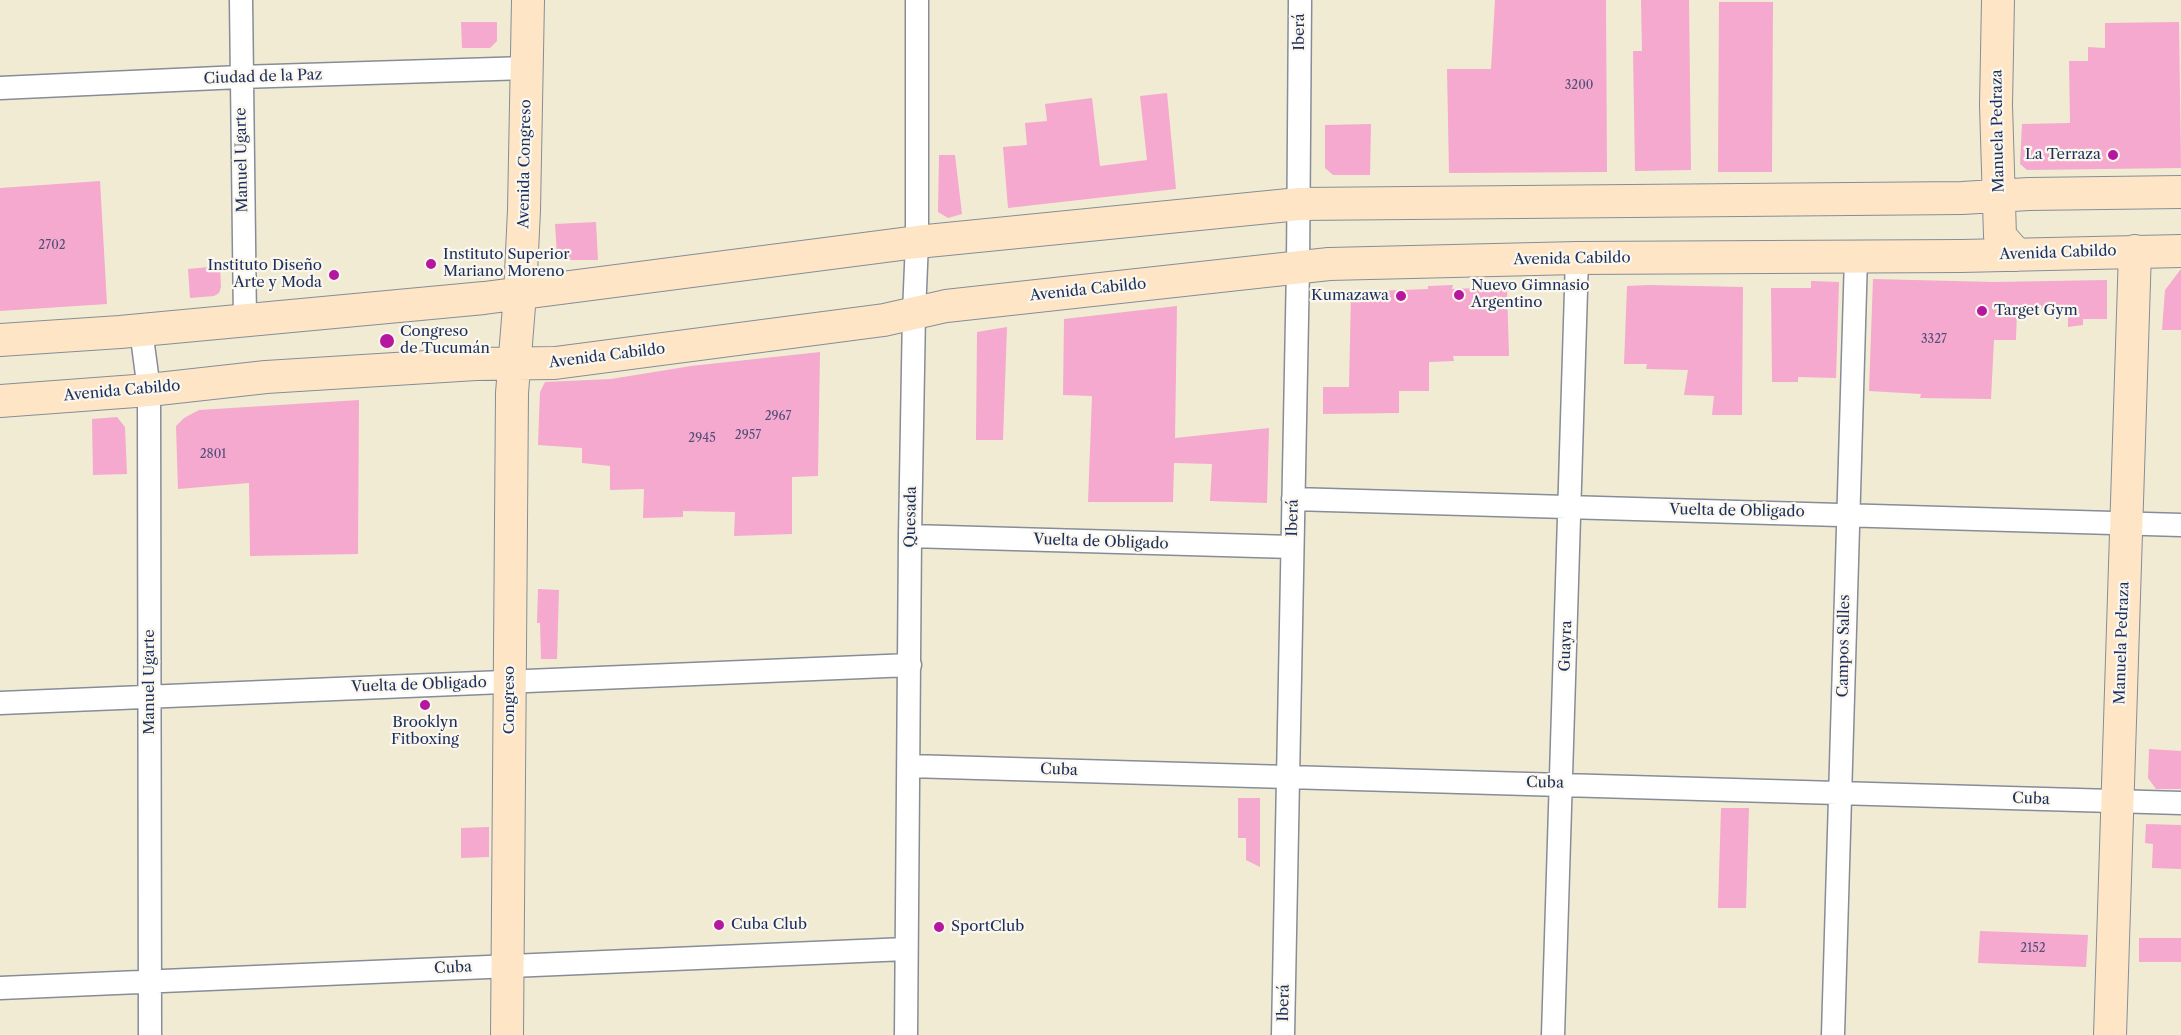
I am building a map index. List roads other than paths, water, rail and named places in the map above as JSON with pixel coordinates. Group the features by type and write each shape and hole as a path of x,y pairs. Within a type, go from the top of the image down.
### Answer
{"main road":[{"name":"Avenida Congreso","path":"514,351 520,294 524,210 528,0"},
{"name":"Manuela Pedraza","path":"1998,0 1996,105 2000,236 2017,255"},
{"path":"0,340 245,321 520,294 917,243 1299,204 1962,198 2181,192"},
{"name":"Manuela Pedraza","path":"2110,1035 2135,251"},
{"name":"Avenida Cabildo","path":"0,401 149,390 266,377 476,364 514,351 555,363 884,320 946,306 1298,267 1577,258 2017,255 2181,251"},
{"name":"Congreso","path":"507,1035 514,351"}],"street":[{"name":"Manuel Ugarte","path":"241,0 240,77 245,321"},
{"name":"Quesada","path":"906,1035 910,536 917,243 916,0"},
{"name":"Iberá","path":"1283,1035 1290,778 1300,0"},
{"name":"Ciudad de la Paz","path":"0,88 240,77 527,68"},
{"name":"Campos Salles","path":"1833,1035 1856,256"},
{"name":"Guayra","path":"1553,1035 1577,258"},
{"name":"Manuel Ugarte","path":"141,330 149,390 150,1035"},
{"name":"Vuelta de Obligado","path":"1293,499 2181,525"},
{"name":"Vuelta de Obligado","path":"910,536 1292,547"},
{"name":"Vuelta de Obligado","path":"0,702 910,665"},
{"name":"Cuba","path":"909,766 2181,803"},
{"name":"Cuba","path":"0,988 906,949"}],"place":[{"name":"La Terraza","path":"2113,155"},
{"name":"Instituto Superior Mariano Moreno","path":"431,264"},
{"name":"Instituto Diseño Arte y Moda","path":"334,275"},
{"name":"Nuevo Gimnasio Argentino","path":"1459,295"},
{"name":"Kumazawa","path":"1401,296"},
{"name":"Target Gym","path":"1982,311"},
{"name":"Congreso de Tucumán","path":"387,341"},
{"name":"Brooklyn Fitboxing","path":"425,705"},
{"name":"Cuba Club","path":"719,925"},
{"name":"SportClub","path":"939,927"}]}
